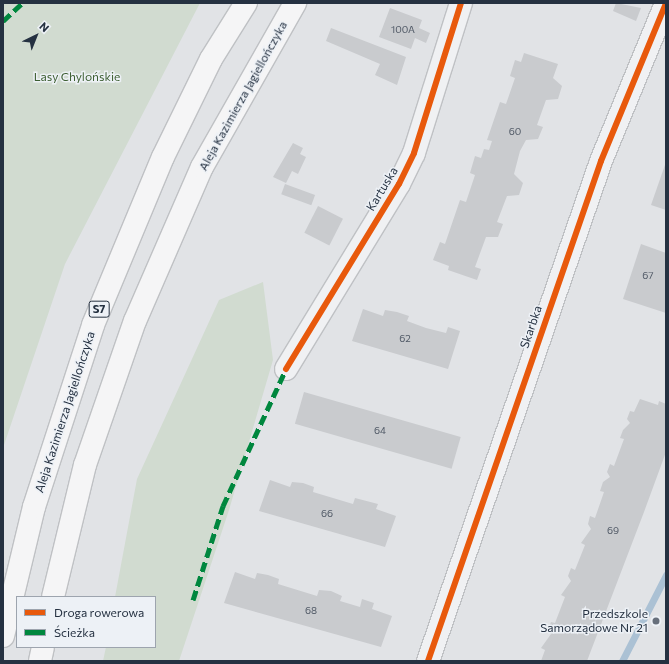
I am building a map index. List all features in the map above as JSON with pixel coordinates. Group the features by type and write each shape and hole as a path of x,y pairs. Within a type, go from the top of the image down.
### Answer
{"highway":[{"name":"Aleja Kazimierza Jagiellończyka","path":"3,636 34,507 93,325 163,156 211,59 246,3"},
{"name":"Aleja Kazimierza Jagiellończyka","path":"53,596 86,465 135,321 202,167 295,3"},
{"path":"40,661 43,648"}],"street":[{"name":"Kartuska","path":"286,369 399,184 414,153 461,3"},
{"name":"Skarbka","path":"428,661 601,161 666,3"}],"green space":[{"name":"Lasy Chylońskie","path":"3,3 200,3 65,264 3,448"},
{"path":"263,282 273,360 229,510 179,661 103,661 106,648 156,648 156,596 115,596 137,479 219,300"}],"building":[{"path":"616,3 641,8 636,21 613,11"},
{"path":"390,8 422,20 419,28 430,33 426,43 415,38 411,49 379,37"},
{"path":"331,28 406,57 397,85 375,75 380,64 326,41"},
{"path":"524,53 558,64 553,78 562,86 558,99 546,100 537,125 543,127 538,139 526,140 520,151 514,174 523,183 519,195 507,196 497,222 503,224 498,237 486,237 475,267 481,269 477,280 448,270 449,266 433,260 440,242 445,244 460,200 466,202 475,175 470,173 475,156 481,158 484,149 489,150 492,141 487,140 500,102 506,104 515,78 510,76 515,60 521,62"},
{"path":"293,143 303,148 300,154 306,157 298,174 292,171 286,183 273,177"},
{"path":"666,162 666,210 651,205"},
{"path":"285,184 315,195 311,205 281,194"},
{"path":"318,206 343,219 329,245 304,233"},
{"path":"641,244 666,253 666,313 623,299"},
{"path":"363,309 383,316 385,310 397,312 409,316 407,321 446,333 448,327 460,331 448,369 352,341"},
{"path":"304,392 461,437 452,469 295,424"},
{"path":"640,399 658,405 659,401 666,404 666,452 644,512 587,661 541,661 545,650 541,648 551,634 548,630 551,622 555,623 565,597 561,595 571,581 568,576 571,568 575,570 585,545 581,543 591,529 588,524 590,516 595,518 604,492 600,491 603,482 610,477 607,472 610,464 614,466 624,439 620,438 623,430 630,423 627,419 630,411 634,412"},
{"path":"270,480 290,487 292,482 303,483 314,487 313,492 353,504 355,498 378,504 376,509 396,516 385,547 259,511"},
{"path":"235,572 255,579 257,573 268,575 279,579 278,584 317,596 319,590 331,591 342,596 340,601 360,607 362,599 374,603 372,609 392,616 381,647 224,603"}],"waterway":[{"path":"622,661 666,575"}],"marked path":[{"path":"3,21 22,3"},
{"path":"193,600 223,506 286,369"}],"cycle path":[{"path":"286,369 399,184 414,153 461,3"},
{"path":"428,661 601,161 666,3"}],"place":[{"name":"Przedszkole Samorządowe Nr 21","path":"656,621"}]}
